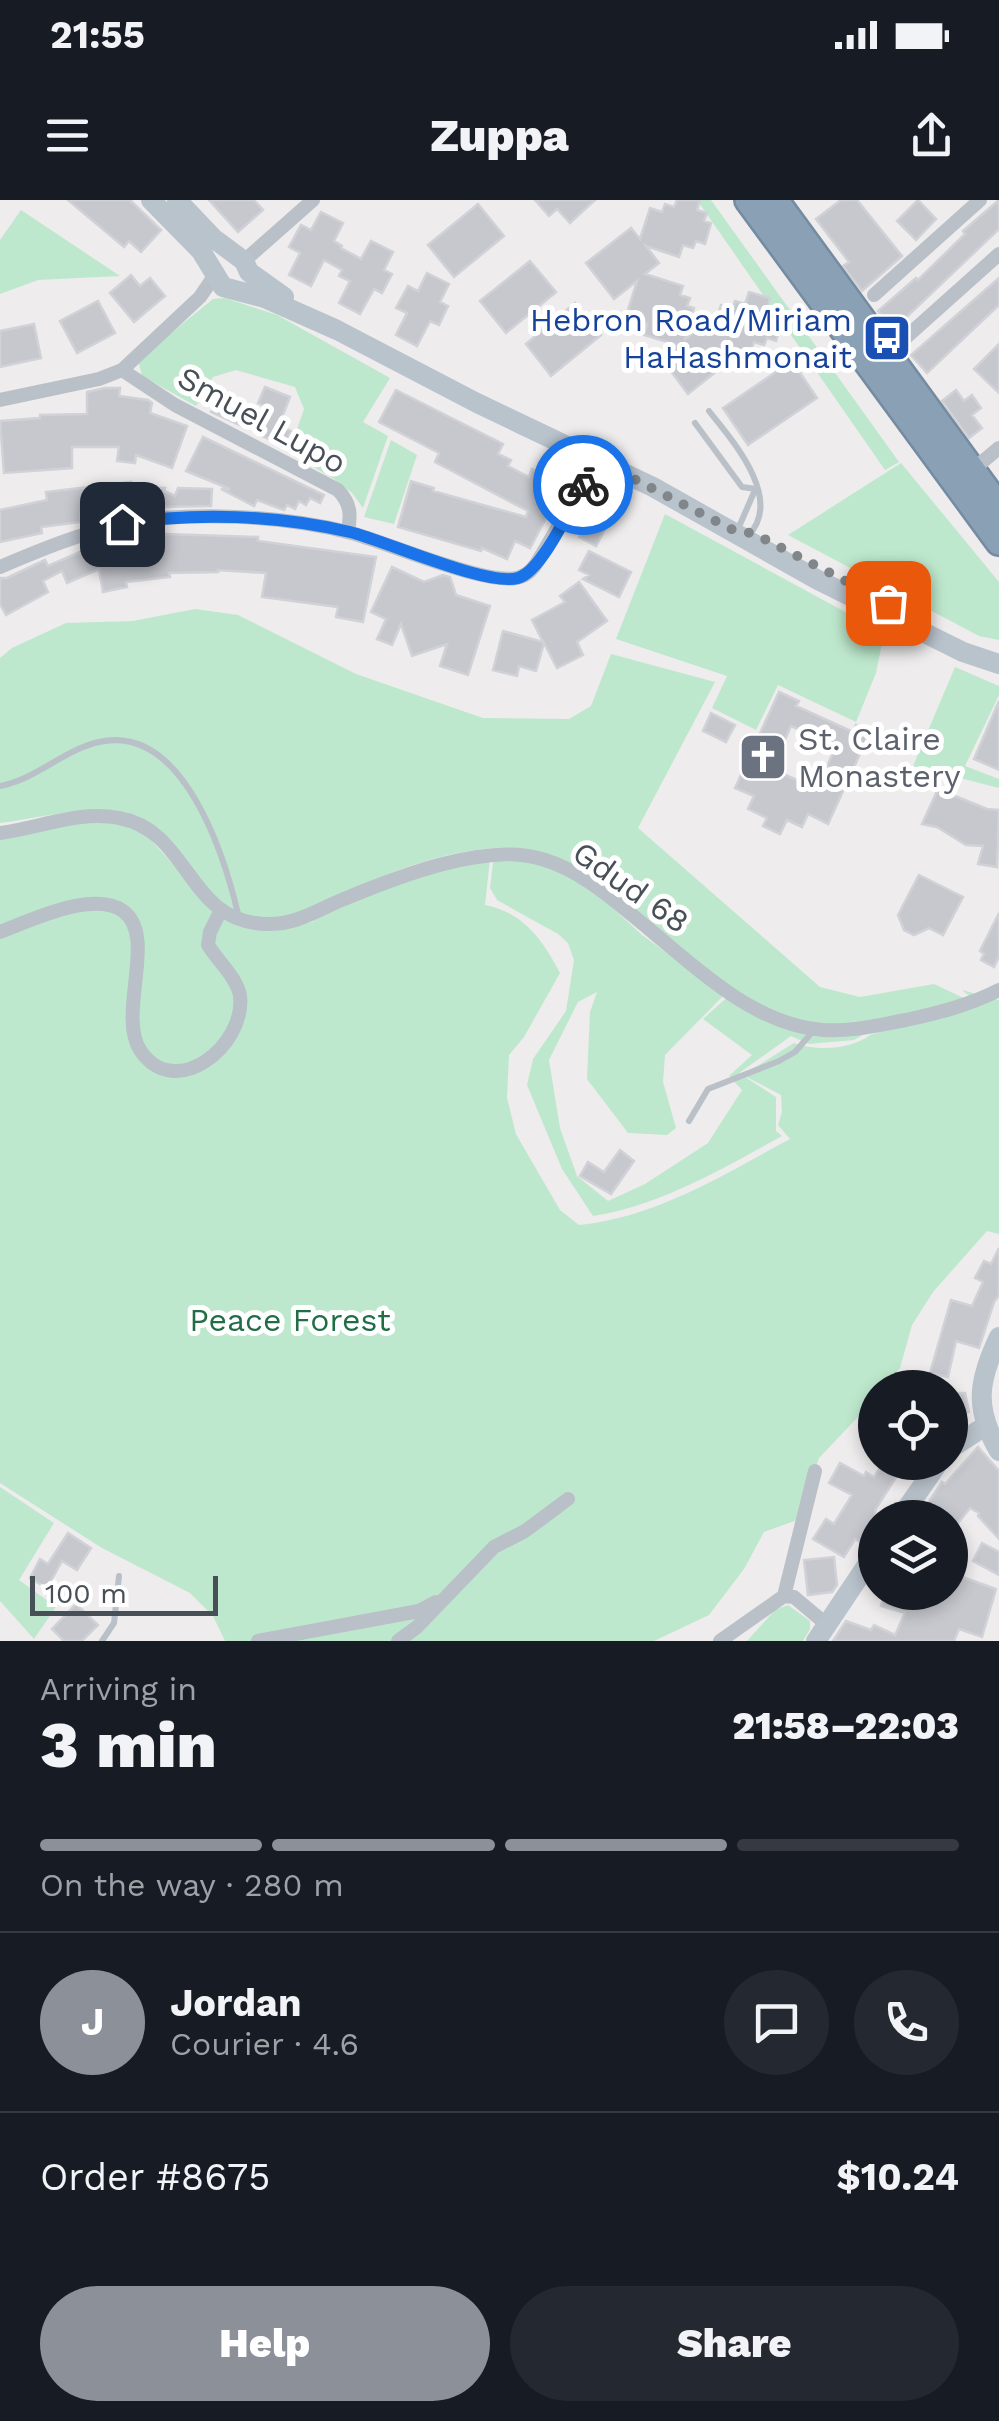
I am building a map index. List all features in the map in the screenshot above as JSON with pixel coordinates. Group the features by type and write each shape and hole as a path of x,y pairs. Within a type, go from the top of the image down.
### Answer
{"highway":[{"path":"748,200 962,477 999,508"},
{"path":"775,200 962,477 999,542"}],"street":[{"path":"151,200 231,273 477,403 744,535 962,652 999,664"},
{"path":"176,200 213,238 231,273"},
{"name":"Smuel Lupo","path":"0,400 99,379 122,370 313,200"},
{"path":"874,295 980,200"},
{"path":"904,340 999,254"},
{"name":"Smuel Lupo","path":"122,370 175,405 338,490 352,512 348,532"},
{"path":"962,477 999,448"},
{"path":"0,566 82,535 157,518 238,518 348,532 508,580 528,573 542,556 597,460"},
{"path":"744,535 948,633 976,645 999,649"},
{"name":"Gdud 68","path":"0,833 84,816 121,818 148,829 166,843 208,901 239,920 262,924 293,922 365,890 466,860 508,854 527,856 566,868 585,880 744,1002 782,1020 815,1029 876,1026 936,1014 999,990"},
{"path":"0,932 92,902 109,904 126,913 138,940 132,1014 140,1050 168,1069 192,1070 214,1058 228,1040 238,1015 238,986 208,945 221,910"},
{"path":"999,1337 984,1371 981,1391 984,1426 999,1451"},
{"path":"968,1437 984,1426"},
{"path":"784,1596 814,1471"},
{"path":"398,1641 417,1627 494,1547 526,1531 568,1499"},
{"path":"720,1641 784,1596 794,1596 821,1632 858,1578"},
{"path":"258,1641 419,1611 446,1597"}],"lane":[{"path":"709,411 740,449 762,509 744,535"},
{"path":"695,423 742,487 756,489"},
{"path":"744,535 756,489"},
{"path":"0,786 32,777 94,743 119,742 151,750 164,758 184,782 202,814 220,850 239,920"},
{"path":"689,1121 708,1089 779,1061 794,1052 815,1029"},
{"path":"102,1641 114,1623 118,1576"}],"green space":[{"path":"697,200 711,200 899,462 885,470"},
{"path":"21,210 120,276 38,280 0,294 0,240"},
{"path":"225,298 277,315 390,378 363,422 388,436 363,508 334,479 289,453 304,409 295,387 236,370 213,377 196,406 142,376 138,360 213,299"},
{"path":"391,440 417,455 394,524 364,517"},
{"path":"901,463 999,582 999,640 979,636 788,535"},
{"path":"665,514 884,633 876,673 856,722 778,685 756,730 712,708 727,676 616,639"},
{"path":"195,609 238,615 356,674 483,718 569,719 591,706 611,654 715,682 638,828 820,987 860,997 934,984 970,1001 891,1019 854,1040 809,1044 791,1036 739,1073 776,1097 776,1131 782,1136 667,1195 593,1216 562,1169 527,1085 533,1059 566,1011 574,960 568,943 558,934 497,900 490,888 493,862 541,862 570,877 725,994 665,1055 663,1082 676,1128 667,1135 628,1133 587,1079 590,1012 597,992 578,1002 549,1060 560,1128 577,1176 608,1201 645,1184 708,1143 742,1090 729,1076 752,1055 703,1019 733,992 543,854 497,848 446,856 372,881 303,912 272,918 248,916 214,897 168,836 133,816 76,812 0,823 0,658 12,648 66,623 133,621"},
{"path":"955,667 999,686 999,695 965,766 999,779 999,788 913,766"},
{"name":"Peace Forest","path":"126,817 220,917 274,931 312,922 334,908 416,877 490,859 485,905 510,914 530,929 560,973 524,1037 509,1055 507,1098 516,1134 560,1210 579,1225 662,1204 790,1139 778,1125 781,1095 743,1075 794,1043 822,1048 843,1046 979,1004 962,990 999,1000 999,1234 987,1231 933,1292 912,1325 898,1370 858,1370 858,1417 819,1458 797,1520 764,1532 744,1569 709,1615 654,1641 225,1641 213,1616 190,1593 102,1548 0,1483 0,827"},
{"path":"0,1487 54,1523 19,1580 56,1607 34,1639 0,1601"},
{"path":"788,1605 810,1621 803,1641 747,1641 775,1610"}],"building":[{"path":"68,200 130,200 161,230 141,252 129,241 124,247"},
{"path":"209,200 254,200 263,210 238,232"},
{"path":"535,200 595,200 570,223 557,209 549,216"},
{"path":"677,200 700,200 697,210 707,213 704,221 711,223 705,244 696,241 693,248 683,245 679,257 646,246 659,263 645,274 683,286 680,295 690,298 687,306 694,308 685,339 705,323 712,332 721,305 733,309 735,301 745,304 749,292 770,298 768,307 778,310 775,318 782,320 776,341 767,338 764,345 754,342 750,354 742,351 688,394 661,358 677,345 644,335 647,324 639,322 641,314 628,310 637,281 614,299 586,263 631,228 640,239 650,208 662,212 665,204 674,207"},
{"path":"841,200 857,200 902,256 862,291 843,266 849,262 816,219"},
{"path":"918,200 936,219 916,240 897,221"},
{"path":"999,200 999,229 894,329 878,311 918,280 965,234 963,231"},
{"path":"478,204 504,236 454,277 428,245"},
{"path":"321,212 343,223 334,241 341,248 361,259 371,241 393,252 384,270 392,274 382,293 374,289 360,314 339,303 350,281 339,276 342,270 324,260 311,286 289,275 300,253 289,247 301,225 311,230"},
{"path":"530,261 556,292 506,333 480,301"},
{"path":"427,273 449,284 440,302 448,306 439,325 430,321 417,346 396,335 407,313 396,308 408,286 418,291"},
{"path":"131,275 140,286 150,278 165,296 134,322 110,293"},
{"path":"999,278 999,305 927,373 911,355"},
{"path":"98,301 115,333 77,353 60,321"},
{"path":"575,303 601,335 551,376 526,344"},
{"path":"34,324 41,358 0,367 0,331"},
{"path":"999,344 999,393 974,369"},
{"path":"792,361 817,398 748,445 723,408"},
{"path":"265,387 290,397 279,425 291,431 285,446 258,434 269,408 258,403"},
{"path":"120,388 119,396 148,400 152,403 150,413 187,426 172,468 136,455 135,463 117,461 119,447 72,447 72,468 4,473 0,421 87,414 87,392"},
{"path":"396,390 503,444 498,454 511,460 508,466 529,477 532,469 548,477 551,471 567,479 530,548 515,541 507,559 482,548 481,551 398,527 411,481 526,517 528,511 435,462 439,453 379,422"},
{"path":"956,390 964,401 972,395 981,408 972,415 982,428 969,438 942,401"},
{"path":"219,395 248,409 240,425 211,412"},
{"path":"203,437 324,495 320,503 310,498 306,505 299,501 295,509 287,505 284,510 257,500 254,506 221,489 230,489 186,471"},
{"path":"131,482 131,487 165,488 175,496 178,488 212,489 211,506 80,514 81,522 41,527 42,533 0,542 0,510 47,500 46,492"},
{"path":"598,499 616,508 596,546 579,537"},
{"path":"165,534 258,537 258,541 376,557 363,622 336,617 338,607 262,597 266,573 218,570 169,573 170,577 126,582 127,587 103,592 99,569 67,583 62,571 43,581 48,592 6,615 0,604 0,578 45,560 48,566 89,548"},
{"path":"589,551 631,572 619,597 583,579 589,575 579,570"},
{"path":"392,567 424,582 443,575 450,577 456,595 490,606 468,675 440,666 447,644 412,656 401,624 392,645 377,639 386,619 371,612"},
{"path":"579,582 607,621 577,642 583,655 557,668 544,643 536,671 519,666 517,676 493,670 503,631 543,642 532,620 565,602 560,596"},
{"name":"St. Claire Monastery","path":"779,692 799,701 796,706 853,732 856,725 870,732 828,824 808,814 802,827 787,820 780,834 763,826 767,818 748,809 754,796 735,788","holes":["791,726 836,746 817,789 772,769"]},
{"path":"999,701 999,770 974,759"},
{"path":"711,713 735,725 726,742 703,731"},
{"path":"938,789 999,810 997,867 978,864 983,846 966,845 937,827 922,824"},
{"path":"919,875 963,897 943,935 929,928 914,935 904,930 898,915"},
{"path":"999,913 999,957 994,967 981,960 984,954 980,951"},
{"path":"620,1150 634,1161 611,1194 580,1176 588,1162 604,1172"},
{"path":"999,1248 999,1295 979,1348 956,1341 950,1370 931,1370 951,1300 972,1306 983,1282 975,1278 984,1261 991,1264"},
{"path":"978,1447 999,1471 999,1539 979,1513 968,1510 968,1500 930,1500 942,1482 968,1480 968,1458"},
{"path":"840,1463 858,1473 858,1480 894,1480 881,1500 858,1500 858,1541 855,1539 844,1557 813,1539 826,1519 834,1524 852,1495 829,1483"},
{"path":"68,1533 91,1548 77,1570 62,1561 47,1588 30,1578 40,1559 48,1564"},
{"path":"982,1543 999,1552 999,1575 973,1561"},
{"path":"834,1557 837,1585 832,1592 808,1595 804,1560"},
{"path":"968,1579 996,1589 982,1637 959,1629 954,1641 833,1641 846,1621 871,1630 874,1625 895,1635 905,1613 895,1610 968,1610"},
{"path":"76,1604 98,1625 82,1641 64,1641 52,1629"}],"way so far":[{"path":"583,485 597,460 737,532 753,533 888,603"}],"place":[{"name":"Hebron Road/Miriam HaHashmonait","path":"887,338"},
{"name":"St. Claire Monastery","path":"763,757"}],"route":[{"path":"122,524 206,516 304,525 348,532 508,580 519,578 534,567 583,485"}]}
